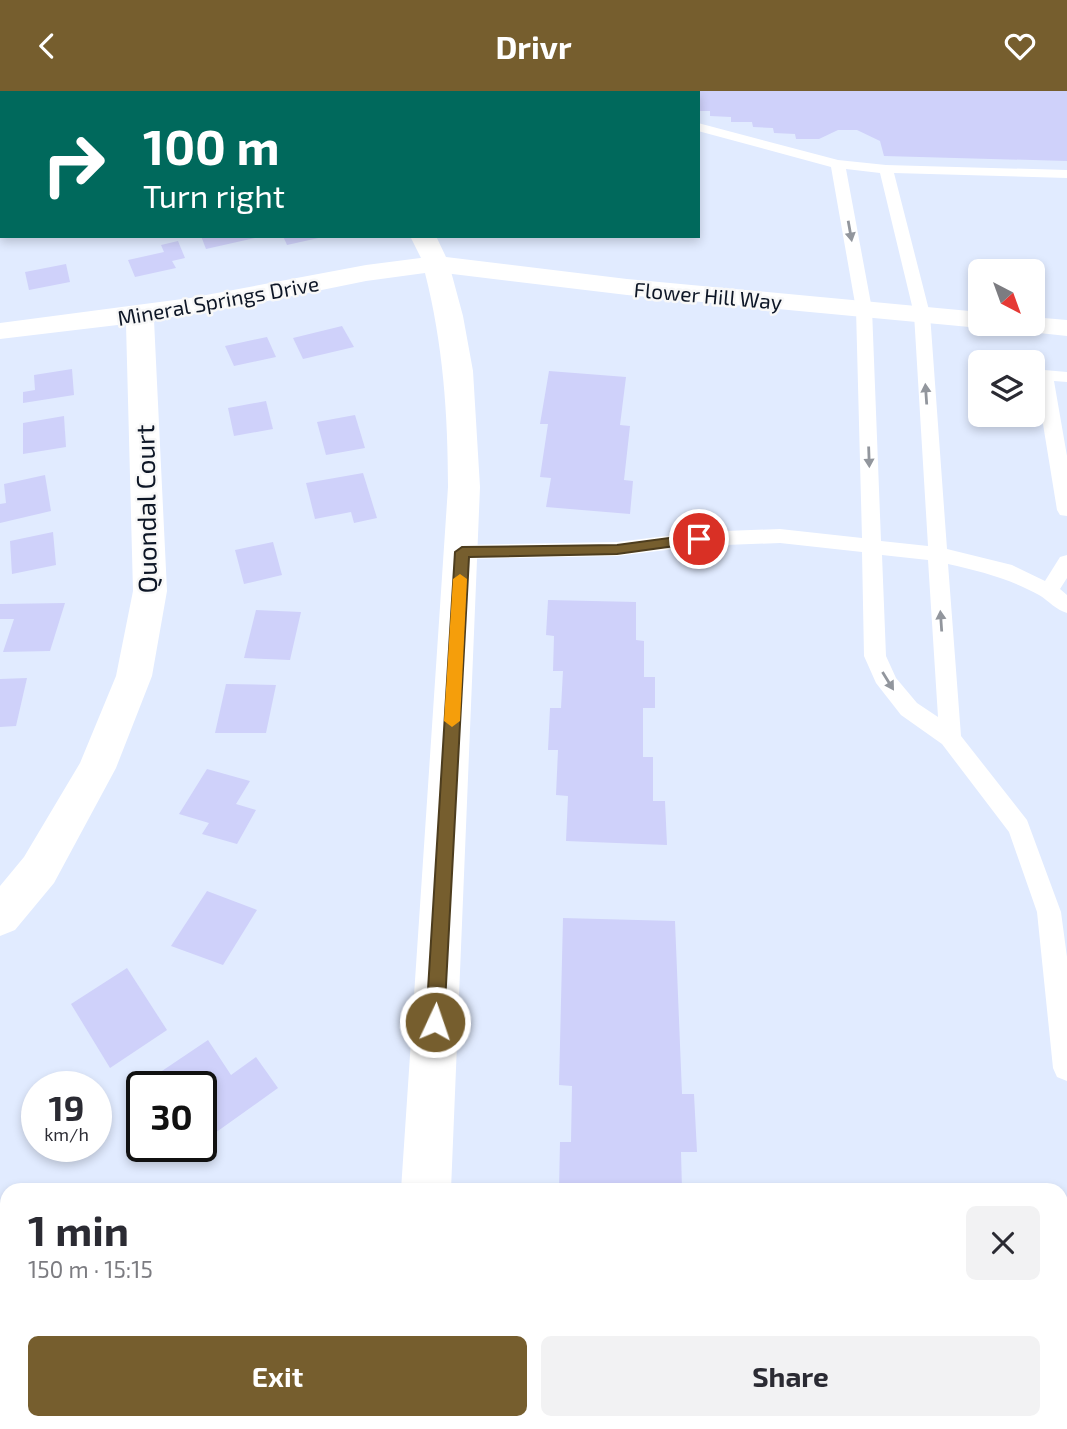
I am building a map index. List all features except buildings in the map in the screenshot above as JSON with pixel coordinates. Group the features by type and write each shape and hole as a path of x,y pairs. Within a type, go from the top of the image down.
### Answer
{"street":[{"name":"Flower Hill Way","path":"430,250 627,288 968,319"},
{"name":"Mineral Springs Drive","path":"0,331 139,315 306,286 389,267 430,250"},
{"path":"426,1183 462,552 462,412 444,288 430,250"},
{"name":"Quondal Court","path":"0,917 39,870 97,768 134,676 150,591 139,315"},
{"path":"1045,326 1067,328"}],"lane":[{"path":"700,128 838,164 886,169 1067,174"},
{"path":"838,164 864,309 875,656 887,683 909,709 950,738 1019,827 1049,912 1067,1068"},
{"path":"886,169 922,314 950,738"},
{"path":"1067,377 1044,375 1067,510"},
{"path":"462,552 617,549 749,535 780,536 936,554 1005,570 1049,591 1067,606"},
{"path":"1049,591 1067,562"}],"slow traffic":[{"path":"452,721 460,579"}],"route":[{"path":"435,1022 462,552 617,549 699,539"}]}
